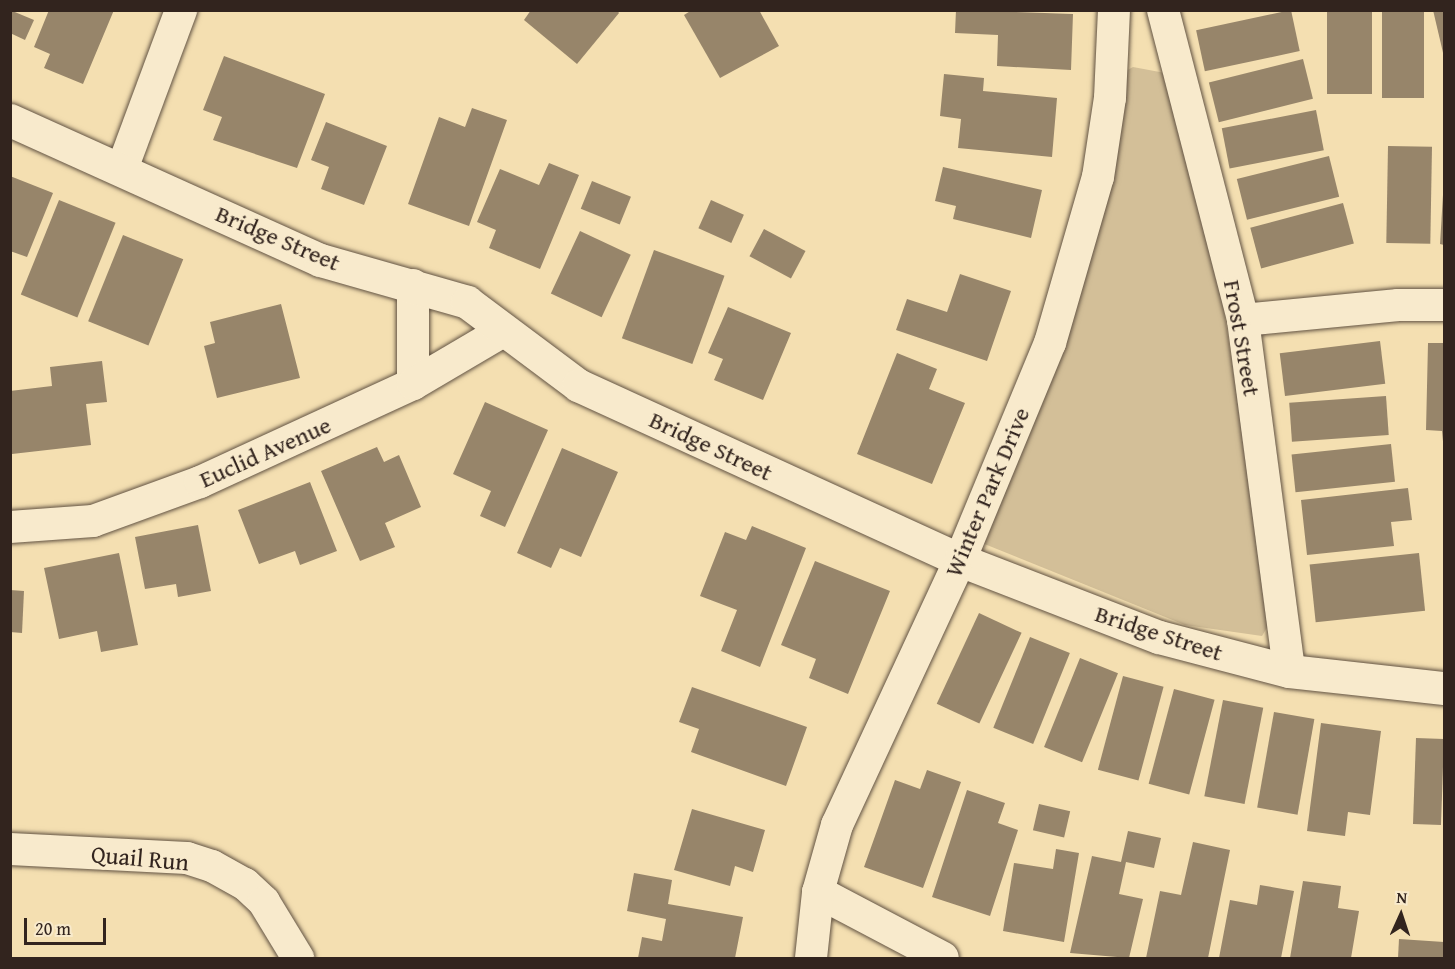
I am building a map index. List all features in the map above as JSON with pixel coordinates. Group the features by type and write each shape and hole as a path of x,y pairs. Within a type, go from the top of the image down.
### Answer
{"street":[{"path":"122,169 182,10"},
{"name":"Winter Park Drive","path":"811,958 818,892 837,825 960,560 1050,343 1098,177 1110,98 1114,10"},
{"name":"Frost Street","path":"1163,10 1243,320 1289,671"},
{"name":"Bridge Street","path":"10,120 320,260 467,302 578,385 960,560 1159,637 1289,671 1444,688"},
{"path":"413,285 413,384"},
{"path":"1243,320 1398,304 1444,305"},
{"name":"Euclid Avenue","path":"10,527 93,521 200,482 413,384 503,331"},
{"name":"Quail Run","path":"10,849 187,858 212,866 245,884 264,902 298,958"},
{"path":"818,892 943,958"}],"shaded area":[{"path":"1133,67 1165,73 1219,278 1271,621 1262,636 1185,625 982,543 1126,71"}],"building":[{"path":"10,10 34,20 25,40 10,33"},
{"path":"49,10 114,10 83,84 44,68 50,54 34,47"},
{"path":"531,10 617,10 619,13 577,64 524,20"},
{"path":"692,10 759,10 779,46 720,78 684,15"},
{"path":"956,10 1073,14 1071,70 997,66 998,35 955,33"},
{"path":"1291,10 1300,51 1205,71 1196,30"},
{"path":"1327,10 1372,10 1372,94 1327,94"},
{"path":"1382,10 1424,10 1424,98 1382,98"},
{"path":"1433,10 1444,10 1444,57"},
{"path":"224,56 325,94 297,168 213,140 222,117 203,110"},
{"path":"1303,59 1313,99 1219,122 1209,82"},
{"path":"944,74 984,78 983,91 1057,98 1052,157 958,148 961,119 940,116"},
{"path":"472,108 507,120 469,226 408,204 439,117 465,127"},
{"path":"1316,110 1324,150 1230,169 1222,128"},
{"path":"326,122 387,146 364,205 321,189 329,167 311,160"},
{"path":"1388,146 1432,147 1430,244 1386,243"},
{"path":"1329,156 1339,197 1247,220 1237,179"},
{"path":"549,163 579,175 540,269 489,248 496,230 477,222 500,169 539,185"},
{"path":"943,167 1042,190 1031,238 953,219 956,206 935,201"},
{"path":"10,176 53,193 27,257 10,251"},
{"path":"592,181 631,197 620,225 581,209"},
{"path":"1444,195 1444,245 1440,244"},
{"path":"59,200 116,223 77,317 21,295"},
{"path":"711,200 744,215 731,243 698,228"},
{"path":"1343,203 1354,244 1261,268 1250,228"},
{"path":"764,229 805,251 791,278 749,256"},
{"path":"580,231 631,255 602,317 551,294"},
{"path":"123,235 183,259 148,346 88,321"},
{"path":"654,250 724,276 692,364 622,338"},
{"path":"960,274 1011,291 987,361 896,330 907,299 947,312"},
{"path":"281,304 300,378 217,398 204,346 215,343 210,322"},
{"path":"728,307 791,333 763,400 714,380 723,359 708,353"},
{"path":"1380,341 1385,384 1285,396 1280,353"},
{"path":"1428,343 1444,343 1444,452 1442,431 1426,430"},
{"path":"897,353 937,369 929,389 965,403 932,484 857,454"},
{"path":"102,361 107,402 86,404 91,445 12,454 10,391 52,386 50,367"},
{"path":"1386,396 1389,435 1292,442 1289,403"},
{"path":"485,402 548,430 505,527 480,516 491,491 453,474"},
{"path":"1391,444 1395,482 1296,492 1292,454"},
{"path":"377,447 384,462 399,455 421,507 385,523 395,547 360,561 321,471"},
{"path":"562,448 618,472 581,557 560,548 551,568 517,553"},
{"path":"310,482 337,551 300,565 295,551 259,564 238,510"},
{"path":"1408,488 1412,520 1391,522 1394,546 1307,555 1301,500"},
{"path":"198,525 211,591 178,597 176,584 145,589 135,537"},
{"path":"752,526 806,548 760,667 721,651 737,610 700,596 725,532 746,540"},
{"path":"119,553 138,645 101,652 97,631 59,639 44,568"},
{"path":"1419,553 1425,611 1316,622 1310,564"},
{"path":"815,561 890,591 848,694 809,678 816,659 781,645"},
{"path":"10,590 24,591 22,633 10,632"},
{"path":"979,613 1022,633 979,723 937,704"},
{"path":"1030,637 1070,653 1033,744 993,728"},
{"path":"1080,658 1118,673 1082,762 1044,747"},
{"path":"1123,676 1164,687 1138,781 1098,770"},
{"path":"692,687 807,727 786,786 691,752 699,729 679,722"},
{"path":"1174,689 1215,700 1189,795 1149,784"},
{"path":"1223,700 1263,708 1245,804 1204,796"},
{"path":"1274,712 1314,719 1298,815 1257,808"},
{"path":"1321,723 1381,731 1370,815 1348,812 1345,836 1307,831"},
{"path":"1416,738 1444,739 1441,825 1413,824"},
{"path":"927,770 961,782 923,888 864,867 895,780 920,789"},
{"path":"967,790 1005,803 998,823 1018,830 990,916 932,897"},
{"path":"1039,804 1070,811 1064,838 1033,830"},
{"path":"692,809 765,830 753,872 735,866 730,886 674,870"},
{"path":"1128,831 1161,838 1154,868 1126,862 1119,894 1143,899 1129,958 1070,953 1092,856 1121,862"},
{"path":"1193,842 1230,850 1208,958 1146,958 1160,891 1181,895"},
{"path":"1056,849 1079,853 1064,942 1003,931 1014,863 1053,869"},
{"path":"634,873 672,880 668,904 743,917 735,958 638,958 642,937 662,941 666,919 627,911"},
{"path":"1303,881 1341,886 1338,908 1359,911 1351,958 1290,958"},
{"path":"1260,885 1294,891 1281,958 1219,958 1230,900 1257,905"},
{"path":"1399,939 1444,942 1444,958 1398,958"}]}
